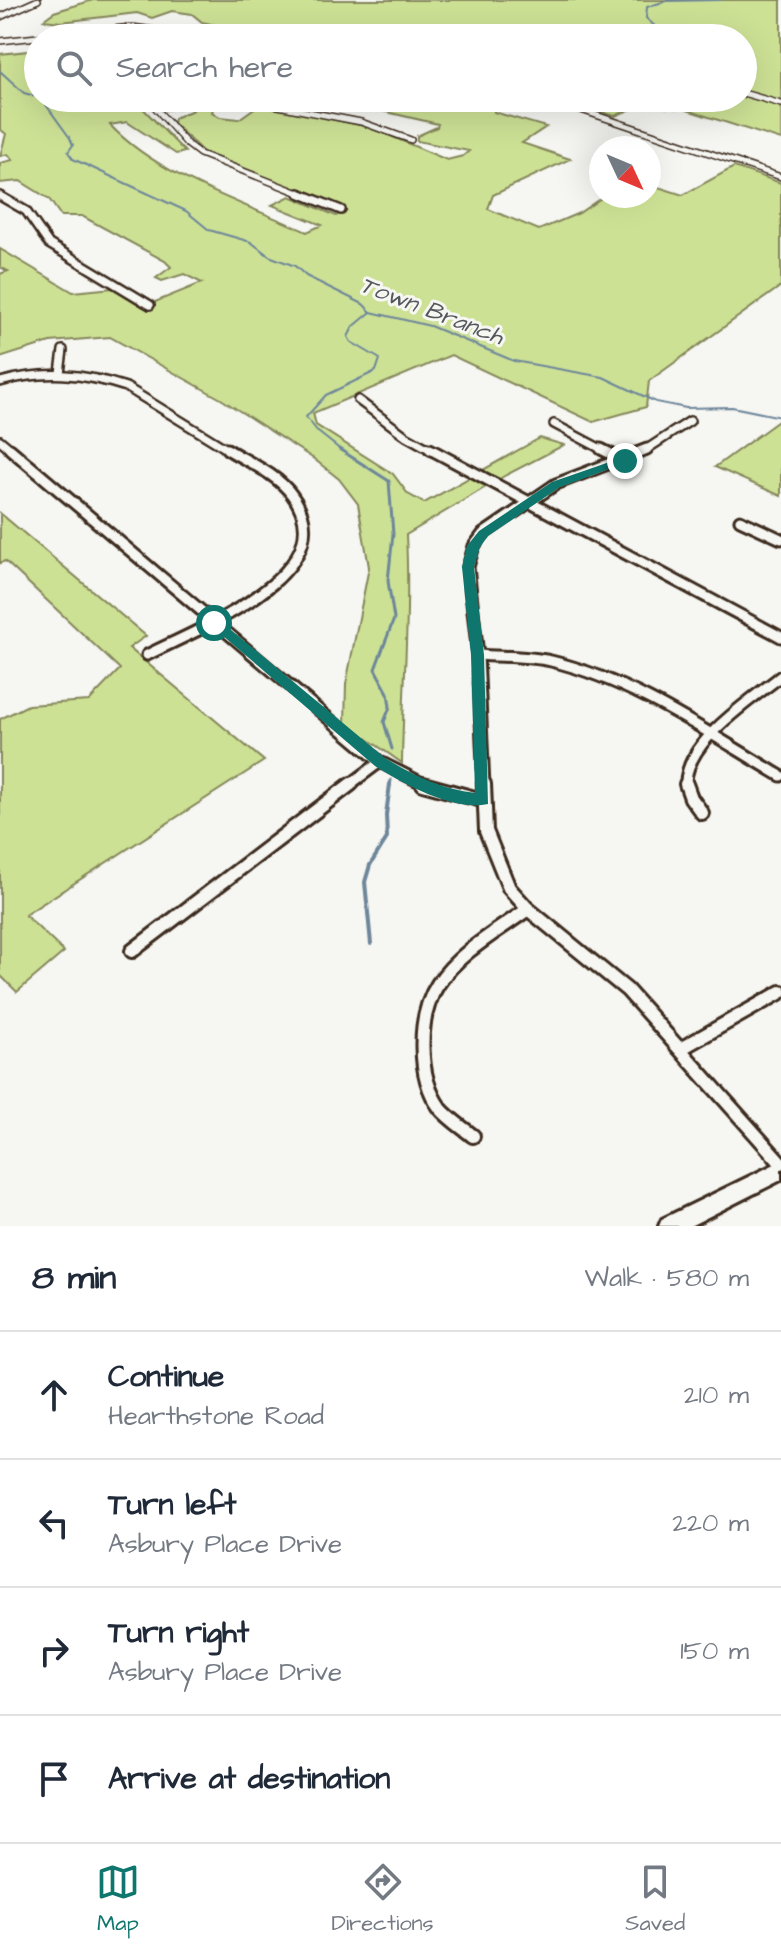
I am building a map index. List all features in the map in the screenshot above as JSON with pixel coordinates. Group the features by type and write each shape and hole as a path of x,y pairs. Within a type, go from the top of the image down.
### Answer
{"main road":[{"path":"669,1226 781,1170"}],"street":[{"path":"0,17 38,0"},
{"path":"0,41 24,38"},
{"path":"757,97 781,104"},
{"path":"159,112 200,154 341,210"},
{"path":"309,112 361,122 411,140"},
{"path":"587,112 781,177"},
{"path":"0,196 27,211 35,220 38,235 49,244 150,305"},
{"path":"60,373 63,350"},
{"path":"0,382 60,373 101,378 126,387 271,476 292,495 303,519 301,550 281,578 250,603 147,655"},
{"path":"358,400 406,436 781,637"},
{"path":"690,421 625,461 571,477 483,534 474,546 468,567 478,655 482,800 486,831 509,888 528,909 627,990 682,1048 781,1163"},
{"path":"554,424 625,461"},
{"path":"0,440 380,762 408,779 451,795 482,800"},
{"path":"740,520 781,539"},
{"path":"478,655 550,661 600,676 781,776"},
{"path":"702,813 690,801 685,778 692,753 781,676"},
{"path":"132,951 380,762"},
{"path":"473,1136 438,1107 423,1068 426,1024 437,985 472,952 528,909"},
{"path":"682,1048 781,992"}],"green space":[{"path":"93,0 781,0 781,140 693,112 757,112 757,24 211,24 202,22 192,14 172,11 152,18 137,13 61,22 43,20 54,12"},
{"path":"24,51 24,112 146,112 185,152 176,154 127,122 110,125 130,143 177,174 307,232 322,225 272,205 290,196 336,216 346,211 204,153 173,123 174,118 188,112 212,112 220,117 239,119 249,112 298,112 369,127 447,160 469,151 417,141 417,136 438,124 386,112 494,112 546,127 522,143 570,159 493,195 488,209 539,230 589,206 661,208 661,188 683,195 734,167 781,183 781,286 649,381 646,407 593,422 451,355 313,413 316,425 393,474 408,494 424,503 540,438 564,445 506,475 406,535 407,620 402,763 345,723 346,684 369,567 358,504 339,479 314,459 221,399 110,337 50,342 0,358 0,274 8,271 0,267 0,249 73,292 113,288 143,307 202,283 184,274 162,281 156,278 171,267 165,261 82,216 61,216 49,199 20,181 0,183 0,163 13,160 8,154 0,156 6,134 0,129 0,54"},
{"path":"602,112 624,112 615,116"},
{"path":"781,419 781,496 715,467"},
{"path":"0,513 146,636 129,648 264,761 25,915 64,952 17,992 0,975 0,719 28,705 89,701 120,669 5,561 0,563"}],"waterway":[{"path":"652,24 646,18 647,7 666,1 721,0"},
{"name":"Town Branch","path":"0,71 24,93"},
{"name":"Town Branch","path":"51,112 70,138 73,145 68,152 73,159 186,211 209,230 251,242 269,256 295,266 306,276 363,304 371,312"},
{"path":"341,451 318,432 306,417 326,395 376,371 380,359 351,342 348,337 353,327 371,312"},
{"name":"Town Branch","path":"371,312 430,326 514,361 603,377 656,402 686,408 732,407 781,417"},
{"path":"341,451 389,481 393,534 388,581 394,619 375,669 388,693 390,707 384,722 392,749"},
{"path":"390,786 391,780"},
{"path":"371,944 365,882 370,865 387,838 390,784"}],"route":[{"path":"214,623 380,762 408,779 451,795 482,800 478,655 468,567 474,546 483,534 556,484 625,461"}]}
